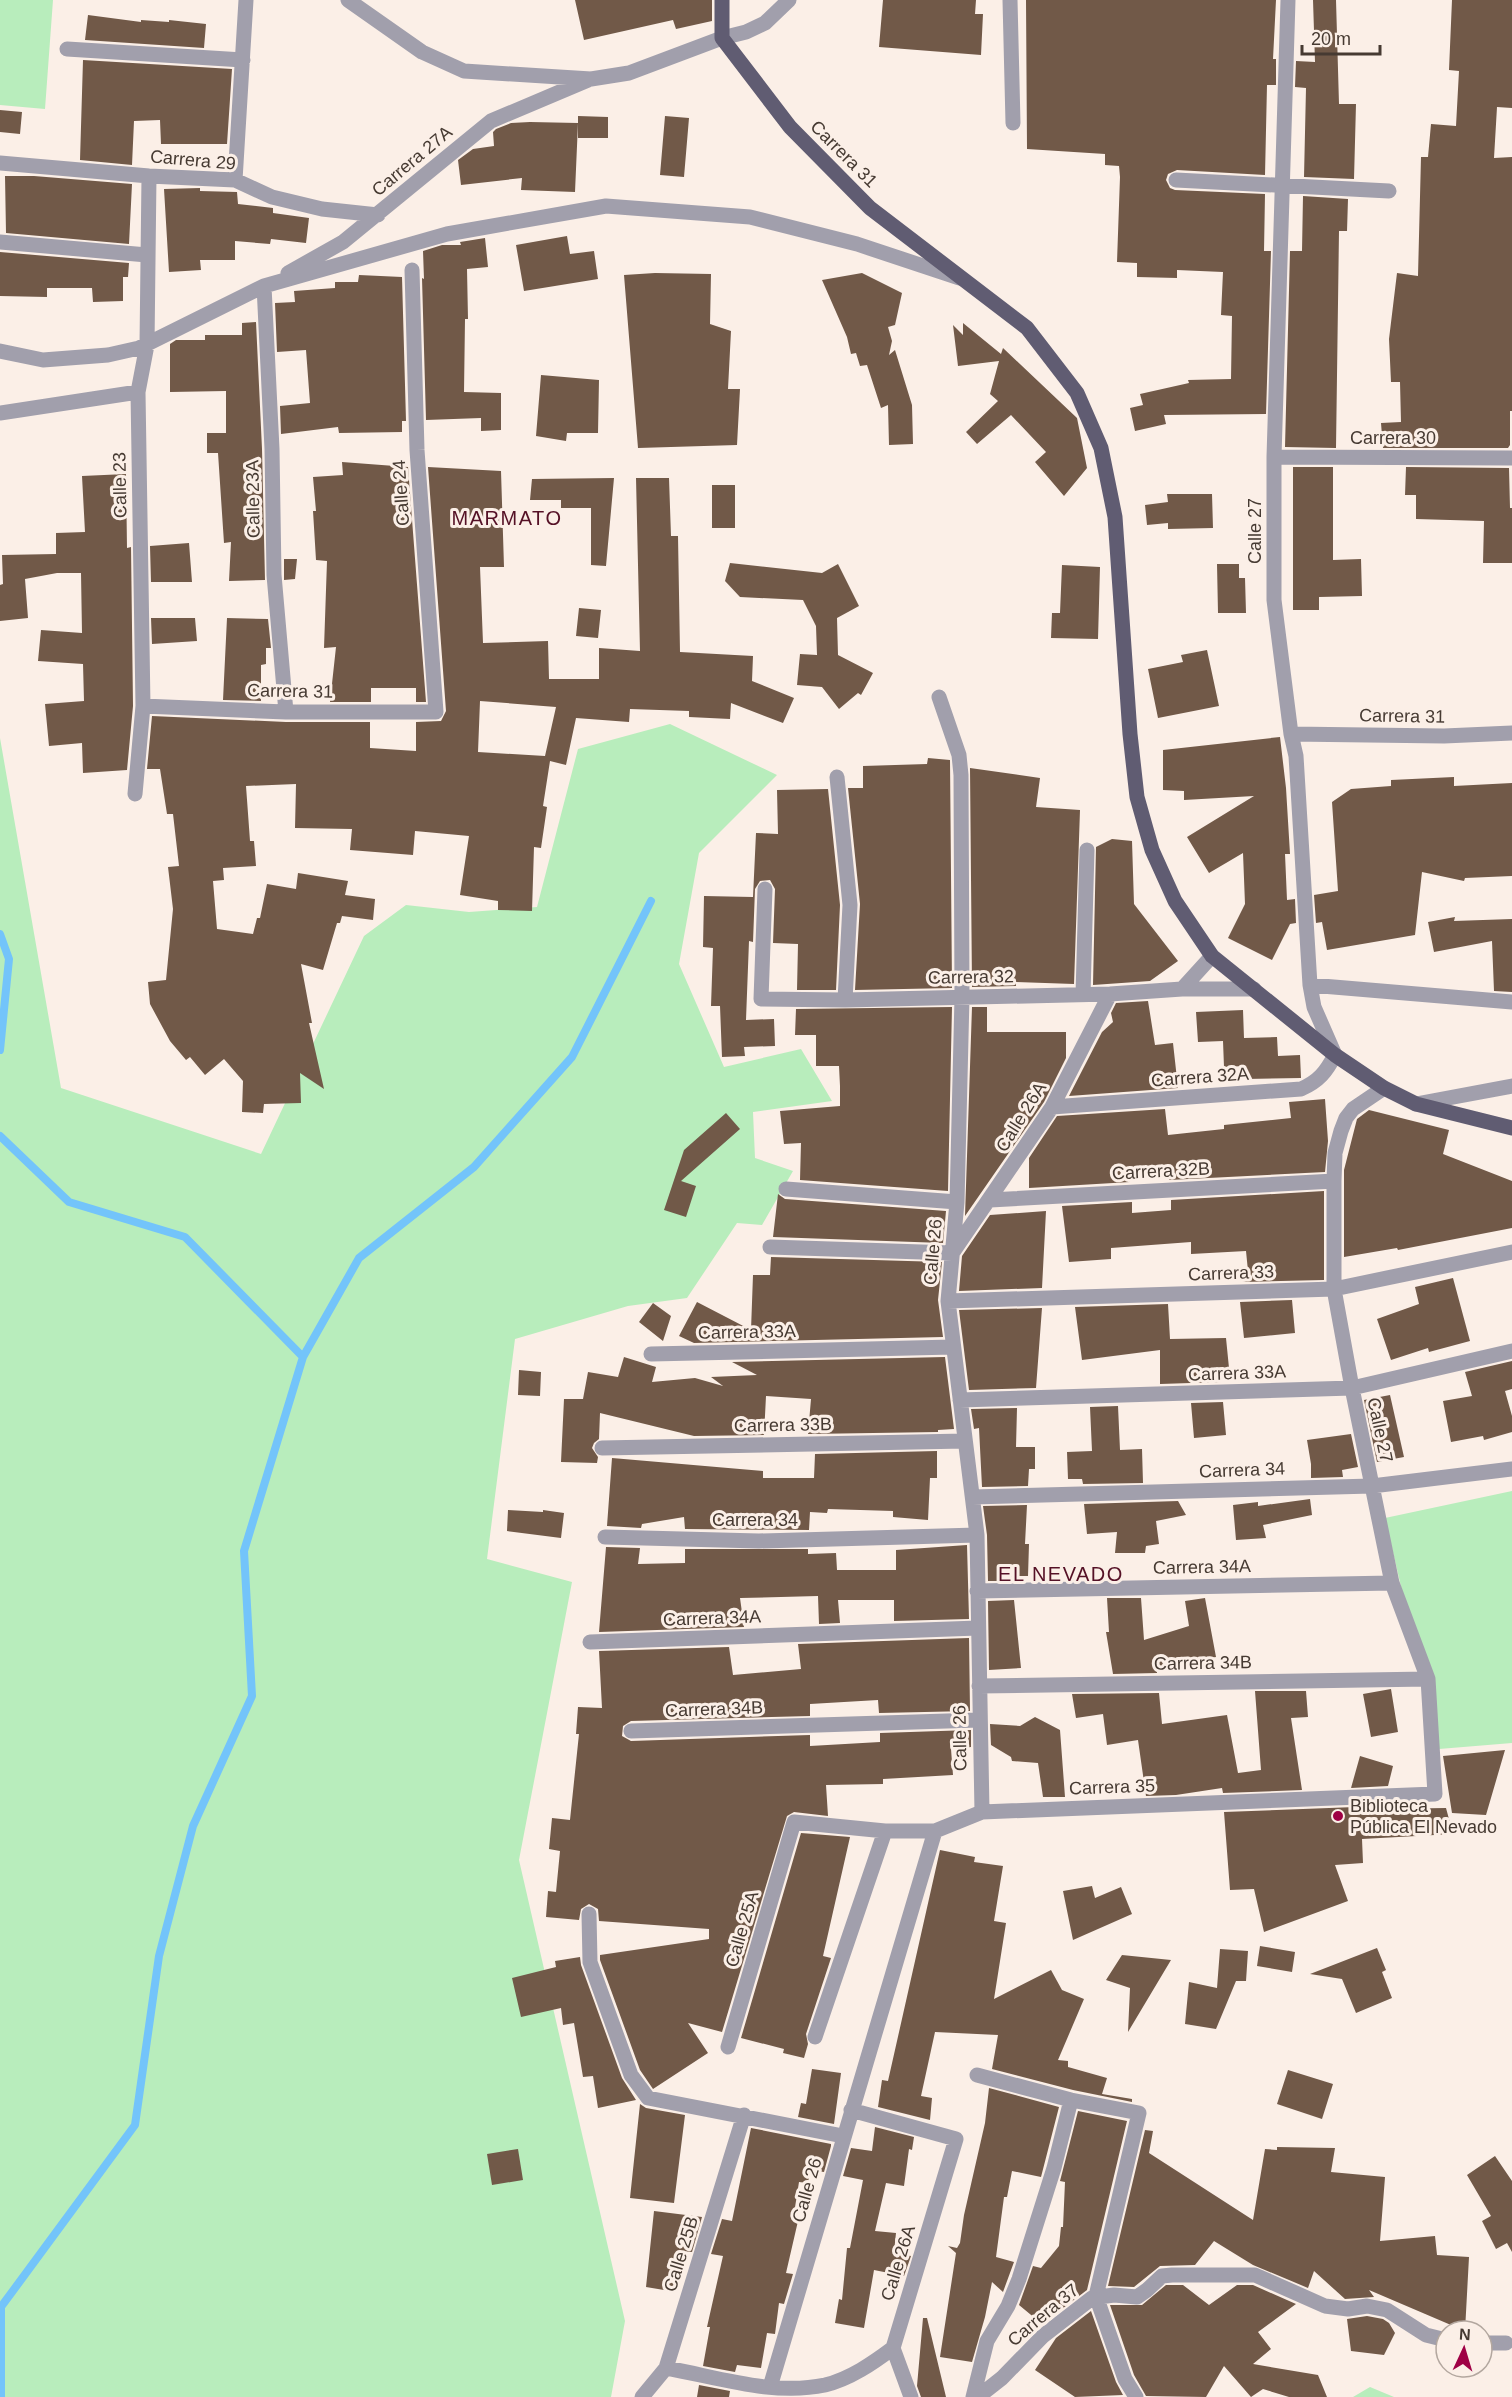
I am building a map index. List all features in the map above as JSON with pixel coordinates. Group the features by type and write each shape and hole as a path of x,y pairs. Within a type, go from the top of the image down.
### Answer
{"main road":[{"path":"722,0 722,38"},
{"name":"Carrera 31","path":"722,38 790,127 854,192 870,208 959,278 1027,328 1077,393 1101,448 1115,517 1130,734 1137,797 1152,850 1175,901 1212,956 1335,1055 1384,1088 1416,1104 1512,1128"}],"street":[{"path":"235,180 246,0"},
{"path":"348,0 422,52 464,71 591,79 629,73 722,38 746,32 765,22 789,0"},
{"path":"1010,0 1013,123"},
{"name":"Calle 27","path":"1288,0 1274,457 1274,600 1291,734 1296,756 1310,985 1314,1008 1335,1055"},
{"path":"66,49 243,60"},
{"name":"Carrera 27A","path":"264,286 343,242 491,121 591,79"},
{"name":"Carrera 29","path":"0,162 149,176 235,180 272,197 322,208 378,215"},
{"name":"Calle 23","path":"135,794 144,706 138,392 147,345 149,176"},
{"path":"1176,180 1389,191"},
{"path":"0,351 43,360 108,355 147,345 264,286 447,234 606,206 750,217 857,244 959,278"},
{"path":"0,242 147,255"},
{"name":"Calle 24","path":"412,270 417,450 436,712"},
{"name":"Calle 23A","path":"264,286 272,449 274,575 286,712"},
{"path":"0,413 138,392"},
{"name":"Carrera 30","path":"1274,457 1512,458"},
{"name":"Calle 26","path":"939,698 959,755 962,775 962,997 957,1202 948,1301 977,1535 982,1812"},
{"name":"Carrera 31","path":"144,706 286,712 436,712"},
{"name":"Carrera 31","path":"1291,734 1444,736 1512,732"},
{"path":"837,777 850,905 845,1000"},
{"path":"1083,995 1087,850"},
{"name":"Carrera 32","path":"765,889 761,999 845,1000 1083,995 1182,989 1254,989"},
{"path":"1182,989 1212,956"},
{"path":"1310,985 1512,1002"},
{"name":"Calle 26A","path":"952,1253 1053,1107 1110,994"},
{"name":"Carrera 32A","path":"1053,1107 1301,1089 1315,1083 1325,1074 1335,1055"},
{"path":"1416,1104 1512,1086"},
{"name":"Calle 27","path":"1384,1088 1353,1109 1346,1118 1335,1153 1334,1289 1392,1583 1428,1679 1435,1794"},
{"name":"Carrera 32B","path":"990,1200 1334,1181"},
{"path":"786,1189 957,1202"},
{"path":"770,1247 952,1253"},
{"name":"Carrera 33","path":"948,1301 1334,1289 1512,1252"},
{"name":"Carrera 33A","path":"651,1354 953,1347"},
{"name":"Carrera 33A","path":"960,1400 1352,1388 1512,1351"},
{"name":"Carrera 33B","path":"603,1448 965,1442"},
{"name":"Carrera 34","path":"973,1497 1372,1486 1512,1469"},
{"name":"Carrera 34","path":"605,1537 759,1541 977,1535"},
{"name":"Carrera 34A","path":"977,1591 1392,1583"},
{"name":"Carrera 34A","path":"590,1642 978,1628"},
{"name":"Carrera 34B","path":"979,1686 1428,1679"},
{"name":"Carrera 34B","path":"631,1731 979,1720"},
{"name":"Carrera 35","path":"794,1822 885,1831 934,1830 982,1812 1435,1794"},
{"name":"Calle 25A","path":"728,2048 794,1822"},
{"name":"Calle 26","path":"770,2387 934,1830"},
{"path":"814,2037 885,1831"},
{"path":"590,1914 590,1962 631,2075 648,2098 843,2136"},
{"path":"977,2075 1071,2100 1139,2113 1096,2296 1125,2379 1136,2397"},
{"path":"973,2397 987,2341 1008,2306 1019,2279 1054,2168 1071,2100"},
{"name":"Calle 26A","path":"851,2110 956,2139 893,2348"},
{"name":"Calle 25B","path":"642,2397 666,2368 744,2115"},
{"name":"Carrera 37","path":"978,2397 1002,2378 1043,2336 1096,2296 1137,2296 1162,2276 1254,2275 1325,2306 1348,2309 1367,2306 1387,2310 1426,2335 1434,2337"},
{"path":"1494,2343 1506,2343"},
{"path":"666,2368 770,2387 798,2388 826,2384 853,2374 893,2348 911,2397"}],"green space":[{"path":"0,0 53,0 45,109 0,105"},
{"path":"670,724 777,775 699,853 679,964 724,1067 801,1049 832,1101 753,1112 755,1158 793,1171 762,1225 737,1223 687,1298 628,1306 515,1339 487,1559 572,1582 519,1860 625,2321 611,2397 0,2397 0,738 61,1088 261,1154 364,936 406,905 469,912 537,907 578,749"},
{"path":"1512,1491 1512,1743 1439,1749 1385,1518"},
{"path":"1370,2387 1394,2397 1353,2397"}],"building":[{"path":"575,0 712,0 712,21 676,29 673,20 584,40"},
{"path":"883,0 976,0 975,14 983,14 981,55 879,47"},
{"path":"1026,0 1276,0 1273,59 1276,59 1276,85 1267,85 1265,175 1177,170 1168,174 1166,180 1170,188 1175,190 1265,194 1264,251 1271,251 1266,414 1164,415 1166,424 1135,431 1130,408 1143,405 1140,394 1189,383 1188,380 1231,379 1232,316 1221,315 1223,272 1177,270 1177,278 1137,277 1137,263 1117,262 1119,166 1105,165 1105,154 1027,149"},
{"path":"1313,0 1336,0 1339,104 1356,104 1354,179 1304,177 1306,88 1295,87 1296,61 1315,62"},
{"path":"1452,0 1512,0 1512,108 1497,107 1494,158 1512,157 1510,445 1508,448 1383,448 1381,423 1401,422 1400,382 1391,382 1389,339 1397,273 1418,276 1421,157 1428,157 1431,124 1456,126 1459,71 1449,70"},
{"path":"88,15 141,22 141,20 169,22 169,20 206,24 204,48 85,40"},
{"path":"83,60 232,69 227,144 161,144 160,120 134,121 132,165 80,160"},
{"path":"0,110 22,112 20,134 0,132"},
{"path":"578,116 608,117 608,138 578,138"},
{"path":"665,116 689,118 684,177 660,175"},
{"path":"511,123 578,123 575,192 521,190 522,178 461,185 458,160 473,149 494,146 493,132 496,129"},
{"path":"5,176 34,176 132,184 129,244 6,233"},
{"path":"200,188 200,191 237,192 238,204 273,208 273,213 309,218 306,243 271,239 270,244 235,241 235,260 200,260 201,270 169,272 164,189"},
{"path":"1303,196 1348,199 1347,231 1339,231 1336,448 1285,447 1290,251 1302,251"},
{"path":"567,236 570,254 594,251 598,279 524,291 516,245"},
{"path":"485,238 488,267 467,269 468,319 465,319 464,392 501,393 501,430 481,431 481,418 426,420 422,278 424,279 423,251 442,245 461,245 460,242"},
{"path":"0,252 129,263 128,277 123,277 123,301 93,302 92,288 47,288 47,297 0,296"},
{"path":"862,273 902,293 895,325 888,327 892,341 889,355 895,350 912,405 913,444 889,445 888,405 881,408 867,365 860,366 856,353 851,354 847,337 822,280"},
{"path":"711,274 710,324 731,331 728,389 740,389 737,445 638,448 624,275"},
{"path":"359,275 402,277 406,421 402,421 402,432 339,433 338,427 281,434 280,406 310,403 306,350 277,352 275,303 295,302 294,291 335,288 335,282 358,282"},
{"path":"256,322 265,580 229,581 231,542 224,543 218,453 207,453 207,433 226,433 226,391 170,392 170,344 176,340 205,340 205,335 242,335 242,323"},
{"path":"963,323 1001,354 1003,348 1077,418 1087,468 1064,496 1035,462 1046,452 1011,415 977,444 966,432 998,401 990,394 999,361 958,366 953,325 963,335"},
{"path":"541,375 599,380 598,433 567,433 566,441 536,436"},
{"path":"342,462 408,467 426,702 416,702 416,688 371,688 371,702 330,702 336,647 324,648 327,561 316,560 313,477 343,475"},
{"path":"428,467 501,471 504,567 480,567 483,643 548,641 549,679 599,679 599,648 640,651 636,478 669,478 671,536 678,536 680,652 753,656 752,681 794,698 783,723 731,703 730,719 689,717 689,711 630,709 629,722 576,718 566,765 550,761 543,806 547,807 541,848 534,847 532,911 498,910 498,901 460,895 469,836 415,831 413,855 350,850 352,829 295,828 296,784 246,786 250,841 254,841 256,866 223,868 224,880 213,881 217,929 253,934 257,918 260,918 267,884 296,889 298,873 348,881 345,895 375,899 373,920 342,916 340,923 337,923 323,970 301,964 312,1023 309,1023 324,1089 300,1073 301,1103 264,1104 263,1113 242,1112 243,1081 224,1059 205,1075 190,1057 186,1060 170,1041 150,1004 148,982 166,980 173,909 168,867 179,866 173,814 167,814 160,769 147,769 152,716 286,722 370,722 370,748 416,751 416,722 441,721 446,711","holes":["480,701 556,707 545,756 478,752"]},
{"path":"1293,467 1333,467 1333,560 1361,559 1362,596 1319,597 1319,610 1293,610"},
{"path":"1406,467 1509,468 1512,563 1483,563 1484,521 1416,519 1416,495 1405,495"},
{"path":"126,474 127,548 131,547 133,706 127,770 83,773 82,743 49,746 45,704 84,701 83,664 38,661 41,630 82,633 81,573 57,573 25,579 28,618 0,621 0,585 3,584 2,555 56,554 56,533 85,532 82,476"},
{"path":"614,478 606,566 591,565 591,508 561,508 561,500 530,500 532,479"},
{"path":"712,485 735,485 735,528 712,528"},
{"path":"1167,494 1212,494 1213,528 1168,529 1168,523 1147,525 1145,505 1168,502"},
{"path":"189,543 192,582 151,582 150,546"},
{"path":"284,559 297,559 295,579 284,580"},
{"path":"730,563 822,573 838,564 859,606 837,618 838,655 873,673 861,695 858,693 839,709 822,687 797,685 800,654 817,655 816,626 803,600 740,597 725,581"},
{"path":"1217,564 1239,564 1239,578 1245,578 1246,613 1218,613"},
{"path":"1062,565 1100,567 1098,639 1051,638 1052,613 1060,613"},
{"path":"579,608 601,610 598,638 576,636"},
{"path":"151,618 195,618 197,641 152,644"},
{"path":"227,618 268,619 271,648 266,648 266,664 261,665 261,701 223,700"},
{"path":"1207,650 1219,706 1158,718 1148,669 1183,662 1181,655"},
{"path":"1280,737 1290,854 1285,854 1287,900 1295,899 1296,923 1290,924 1272,960 1228,938 1245,904 1243,853 1209,873 1187,837 1254,796 1184,800 1184,791 1163,790 1163,750"},
{"path":"928,758 950,760 952,988 855,990 860,904 848,788 863,788 863,766 927,764"},
{"path":"970,768 1040,778 1036,807 1080,810 1074,984 1016,982 1016,986 972,987"},
{"path":"1454,777 1454,786 1512,783 1512,876 1465,878 1464,881 1422,872 1415,935 1327,950 1322,922 1316,923 1314,895 1338,891 1332,802 1351,789 1391,786 1391,780"},
{"path":"828,789 840,905 836,990 797,990 798,944 773,943 775,889 770,880 760,881 755,889 753,942 749,941 746,1020 774,1019 775,1046 744,1047 745,1056 722,1057 720,1006 711,1006 713,948 703,947 704,896 753,897 756,833 778,834 777,790"},
{"path":"1112,839 1132,841 1134,904 1178,961 1150,981 1093,985 1096,847"},
{"path":"1455,917 1454,921 1512,919 1512,992 1494,991 1492,941 1434,952 1428,922"},
{"path":"1148,1001 1155,1045 1173,1043 1178,1088 1069,1096 1102,1032 1113,1022 1111,1013 1116,1003"},
{"path":"952,1007 948,1191 800,1180 801,1143 784,1144 780,1111 840,1106 840,1086 839,1066 816,1066 816,1035 795,1035 796,1009"},
{"path":"972,1007 987,1007 987,1032 1066,1032 1066,1058 1044,1102 965,1216"},
{"path":"1243,1010 1244,1038 1277,1037 1278,1056 1300,1055 1301,1078 1245,1079 1244,1066 1224,1067 1223,1041 1198,1042 1196,1012"},
{"path":"1325,1099 1328,1141 1325,1172 1169,1180 1168,1170 1129,1173 1130,1182 1029,1188 1029,1158 1057,1116 1165,1109 1168,1135 1224,1129 1224,1125 1291,1118 1289,1102"},
{"path":"1369,1110 1449,1130 1443,1154 1512,1181 1512,1228 1398,1250 1397,1248 1344,1257 1344,1170 1357,1119"},
{"path":"726,1113 740,1129 681,1181 696,1186 686,1217 664,1210 684,1150"},
{"path":"1324,1191 1324,1280 1242,1282 1249,1281 1246,1251 1191,1254 1191,1242 1111,1248 1111,1259 1069,1262 1062,1206 1132,1202 1132,1213 1171,1210 1171,1200"},
{"path":"778,1194 785,1199 946,1211 943,1243 773,1237"},
{"path":"1046,1211 1042,1288 959,1291 962,1256 990,1215"},
{"path":"771,1257 942,1262 938,1300 943,1337 694,1343 679,1336 697,1302 751,1330 753,1275 770,1275"},
{"path":"1453,1278 1470,1341 1429,1352 1428,1348 1391,1360 1377,1319 1419,1304 1415,1287"},
{"path":"1292,1300 1295,1333 1244,1338 1240,1302"},
{"path":"653,1303 671,1316 663,1341 639,1322"},
{"path":"1168,1304 1170,1339 1226,1338 1230,1378 1221,1379 1221,1382 1160,1384 1160,1350 1082,1360 1075,1307"},
{"path":"1042,1308 1036,1388 969,1390 959,1310"},
{"path":"624,1357 656,1367 652,1382 695,1378 723,1386 711,1377 757,1375 732,1362 945,1357 954,1429 938,1430 938,1432 808,1434 811,1399 766,1396 764,1435 694,1436 600,1413 599,1439 592,1448 598,1457 597,1463 561,1462 564,1399 583,1399 588,1372 618,1377"},
{"path":"1512,1361 1512,1389 1505,1391 1512,1416 1512,1432 1484,1440 1483,1436 1451,1442 1443,1401 1472,1396 1465,1372"},
{"path":"519,1370 541,1372 540,1396 518,1395"},
{"path":"1390,1395 1404,1457 1377,1462 1364,1400"},
{"path":"1223,1402 1226,1435 1194,1438 1191,1403"},
{"path":"1118,1406 1120,1450 1142,1449 1143,1483 1083,1484 1082,1479 1068,1479 1067,1452 1092,1451 1090,1407"},
{"path":"1017,1408 1016,1447 1035,1447 1035,1469 1029,1469 1028,1486 982,1487 979,1428 974,1429 971,1409"},
{"path":"1351,1434 1358,1467 1342,1470 1343,1477 1311,1478 1307,1440"},
{"path":"937,1451 937,1478 930,1478 928,1520 893,1517 893,1511 828,1509 827,1513 810,1512 809,1530 685,1529 684,1517 642,1524 641,1528 607,1526 612,1458 763,1471 763,1478 814,1478 815,1454"},
{"path":"1310,1499 1312,1515 1263,1525 1266,1538 1236,1540 1233,1505 1258,1502 1258,1506"},
{"path":"1178,1501 1186,1515 1156,1521 1159,1544 1146,1546 1145,1553 1115,1553 1117,1532 1087,1534 1084,1504"},
{"path":"1027,1505 1025,1544 1029,1544 1028,1576 1012,1576 1012,1581 988,1581 987,1535 983,1506"},
{"path":"508,1510 543,1512 543,1510 564,1513 561,1538 507,1531"},
{"path":"967,1545 969,1619 894,1621 894,1600 838,1600 840,1623 819,1624 818,1596 740,1598 744,1627 599,1632 606,1547 640,1548 638,1564 685,1563 685,1549 808,1549 808,1554 836,1553 837,1570 896,1570 896,1550"},
{"path":"1107,1598 1141,1598 1144,1640 1189,1626 1185,1601 1205,1598 1216,1657 1157,1667 1157,1673 1113,1674 1106,1632 1109,1632"},
{"path":"1014,1600 1021,1668 989,1670 988,1601"},
{"path":"969,1638 970,1711 879,1713 878,1700 810,1704 810,1716 631,1721 623,1726 622,1736 631,1741 810,1735 810,1746 880,1742 880,1733 971,1730 971,1747 951,1749 953,1775 883,1779 883,1784 826,1785 828,1816 794,1812 787,1816 722,2032 688,2023 708,2053 653,2089 640,2070 600,1955 709,1939 709,1929 599,1921 598,1909 589,1904 581,1909 579,1920 546,1917 548,1891 556,1892 560,1851 549,1849 552,1818 570,1820 579,1734 576,1734 578,1707 602,1708 599,1651 729,1647 733,1675 801,1669 798,1644"},
{"path":"1391,1689 1398,1732 1371,1737 1363,1694"},
{"path":"1255,1691 1306,1691 1308,1717 1291,1718 1302,1790 1223,1793 1222,1788 1176,1795 1146,1796 1138,1740 1107,1745 1103,1714 1076,1718 1072,1694 1159,1693 1162,1724 1227,1715 1238,1773 1261,1770"},
{"path":"1035,1717 1060,1730 1065,1797 1043,1797 1038,1763 1012,1761 1011,1757 991,1745 990,1724 1020,1726"},
{"path":"1505,1750 1486,1815 1452,1813 1443,1756"},
{"path":"1360,1756 1393,1766 1388,1786 1351,1788"},
{"path":"1382,1806 1381,1809 1446,1808 1453,1834 1362,1839 1363,1863 1335,1865 1348,1901 1264,1932 1254,1889 1230,1890 1224,1812"},
{"path":"801,1833 850,1837 823,1956 831,1958 806,2034 808,2044 804,2058 783,2053 784,2049 741,2038"},
{"path":"940,1850 975,1857 974,1862 1003,1866 994,1921 1006,1923 994,1999 1051,1970 1062,1990 1084,1999 1058,2060 1068,2061 1068,2067 1107,2078 1102,2094 1132,2099 1132,2102 1073,2090 992,2069 998,2035 935,2032 921,2096 932,2098 930,2120 878,2107 882,2080 888,2081"},
{"path":"1092,1886 1095,1898 1121,1887 1132,1914 1073,1940 1063,1891"},
{"path":"1260,1946 1295,1952 1292,1972 1257,1966"},
{"path":"1377,1948 1386,1970 1382,1972 1392,1998 1356,2013 1342,1979 1310,1974"},
{"path":"1220,1949 1248,1951 1246,1981 1236,1981 1216,2029 1185,2024 1189,1982 1217,1988"},
{"path":"1122,1955 1171,1960 1128,2032 1130,1988 1106,1980"},
{"path":"580,1957 622,2078 636,2100 598,2108 593,2076 583,2077 574,2023 563,2025 561,2008 521,2017 512,1978 556,1967 555,1961"},
{"path":"812,2069 841,2073 834,2124 798,2117 801,2103 806,2104"},
{"path":"1288,2070 1333,2084 1322,2119 1277,2104"},
{"path":"989,2088 1059,2107 1041,2177 1012,2171 1007,2197 1004,2197 996,2257 1014,2262 1003,2292 992,2282 972,2362 940,2357 956,2253 948,2246 957,2248 960,2243 985,2123"},
{"path":"640,2104 646,2108 685,2115 674,2203 630,2198"},
{"path":"1078,2111 1127,2121 1087,2290 1042,2324 1019,2305 1033,2266 1041,2268 1059,2246 1061,2227 1063,2227 1065,2182 1060,2181"},
{"path":"875,2127 914,2137 912,2150 909,2149 904,2186 886,2183 875,2231 896,2233 894,2252 911,2256 904,2276 874,2270 864,2328 835,2323 839,2299 842,2300 847,2248 850,2248 863,2180 843,2176 851,2148 872,2151"},
{"path":"751,2128 831,2144 831,2146 824,2172 810,2170 808,2183 799,2182 793,2220 798,2221 786,2273 793,2274 784,2304 779,2303 775,2334 767,2333 761,2368 737,2365 735,2372 703,2366 710,2327 707,2327 723,2256 711,2254 722,2219 732,2221"},
{"path":"1145,2130 1153,2131 1149,2153 1253,2220 1265,2149 1277,2150 1277,2147 1335,2148 1331,2172 1385,2177 1380,2241 1435,2236 1437,2255 1469,2257 1466,2319 1437,2319 1369,2290 1374,2297 1345,2299 1314,2271 1308,2288 1253,2265 1214,2241 1195,2265 1160,2266 1134,2287 1108,2286"},
{"path":"518,2149 523,2180 492,2185 487,2154"},
{"path":"1495,2156 1512,2181 1512,2252 1507,2243 1496,2249 1482,2221 1491,2216 1467,2175"},
{"path":"654,2211 702,2217 692,2252 682,2251 676,2292 646,2287"},
{"path":"1166,2285 1183,2285 1209,2305 1237,2285 1253,2285 1296,2304 1258,2332 1271,2349 1253,2364 1318,2375 1327,2397 1289,2397 1263,2389 1251,2397 1224,2366 1206,2397 1146,2396 1134,2375 1110,2305 1142,2305"},
{"path":"1091,2311 1116,2382 1123,2395 1075,2397 1035,2370 1056,2338"},
{"path":"1367,2316 1383,2319 1389,2323 1395,2333 1384,2355 1351,2351 1347,2319"},
{"path":"923,2318 927,2318 946,2397 921,2397 917,2386"},
{"path":"699,2385 730,2391 729,2397 697,2397"}],"waterway":[{"path":"303,1357 359,1258 474,1167 572,1057 651,901"},
{"path":"0,934 9,959 0,1050"},
{"path":"0,1136 69,1202 185,1237 303,1357 244,1551 252,1696 193,1826 159,1956 135,2125 1,2307 1,2397"}],"place":[{"name":"Biblioteca Pública El Nevado","path":"1338,1816"}],"district":[{"name":"MARMATO","path":"507,518"},
{"name":"EL NEVADO","path":"1061,1574"}]}
